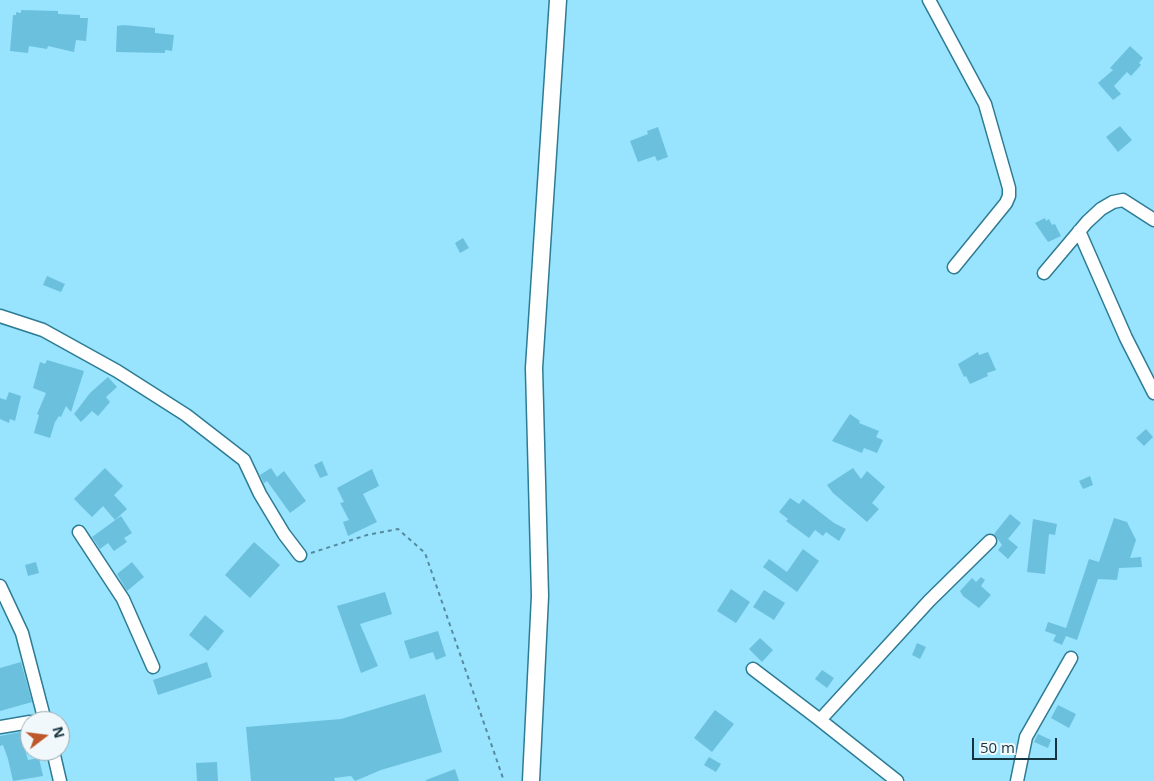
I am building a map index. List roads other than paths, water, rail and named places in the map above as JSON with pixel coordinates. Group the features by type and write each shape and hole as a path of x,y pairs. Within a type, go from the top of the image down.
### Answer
{"street":[{"path":"531,781 540,596 534,368 558,0"},
{"path":"929,0 985,104 1009,188 1009,196 1006,203 954,267"},
{"path":"1044,273 1079,231 1101,209 1123,200 1154,220"},
{"path":"1079,231 1119,322 1154,393"},
{"path":"0,316 43,330 117,371 186,415 244,460 265,502 300,555"},
{"path":"78,532 123,598 153,667"},
{"path":"820,720 929,601 990,541"},
{"path":"0,586 22,633 39,711"},
{"path":"1017,781 1026,737 1071,658"},
{"path":"754,669 897,781"},
{"path":"0,727 20,724"},
{"path":"55,761 60,781"}]}
